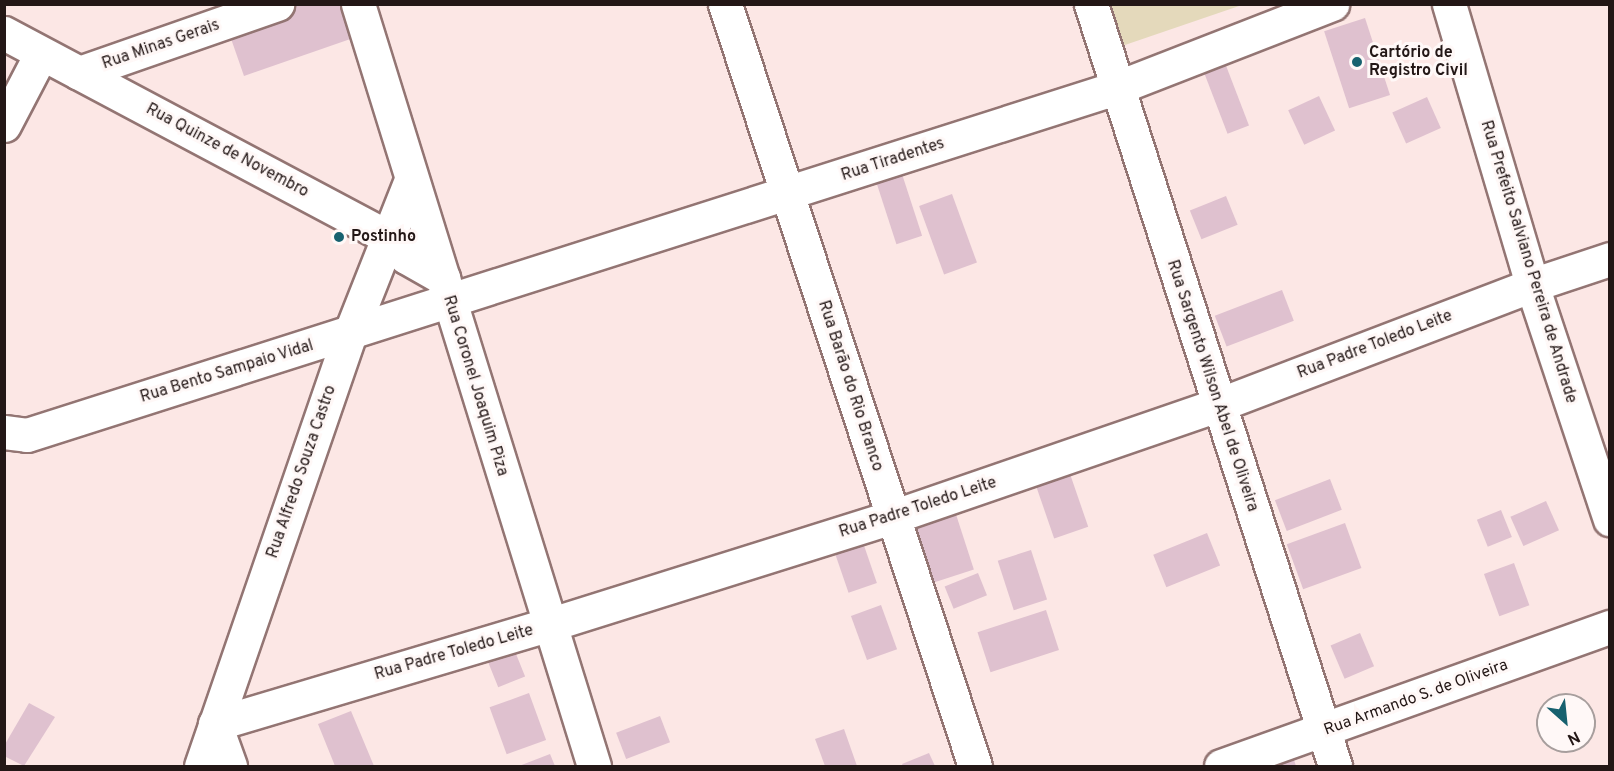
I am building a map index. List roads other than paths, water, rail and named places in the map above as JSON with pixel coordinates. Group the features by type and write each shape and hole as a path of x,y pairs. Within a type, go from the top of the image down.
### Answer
{"street":[{"name":"Rua Minas Gerais","path":"79,73 277,4"},
{"name":"Rua Coronel Joaquim Piza","path":"358,4 548,626 594,766"},
{"name":"Rua Barão do Rio Branco","path":"725,4 975,766"},
{"name":"Rua Sargento Wilson Abel de Oliveira","path":"1091,4 1335,766"},
{"name":"Rua Tiradentes","path":"446,290 788,194 1119,87 1332,4"},
{"name":"Rua Prefeito Salviano Pereira de Andrade","path":"1449,4 1532,285 1610,519"},
{"name":"Rua Quinze de Novembro","path":"4,33 387,237 406,257 446,290"},
{"path":"4,125 41,54"},
{"name":"Rua Alfredo Souza Castro","path":"201,766 350,334 411,180"},
{"name":"Rua Padre Toledo Leite","path":"215,724 548,626 892,517 1218,405 1532,285 1610,259"},
{"name":"Rua Bento Sampaio Vidal","path":"4,432 27,435 350,334 446,290"},
{"name":"Rua Armando S. de Oliveira","path":"1221,766 1324,732 1610,627"},
{"path":"215,724 230,766"}],"place":[{"name":"Cartório de Registro Civil","path":"1357,62"},
{"name":"Postinho","path":"339,237"}]}
